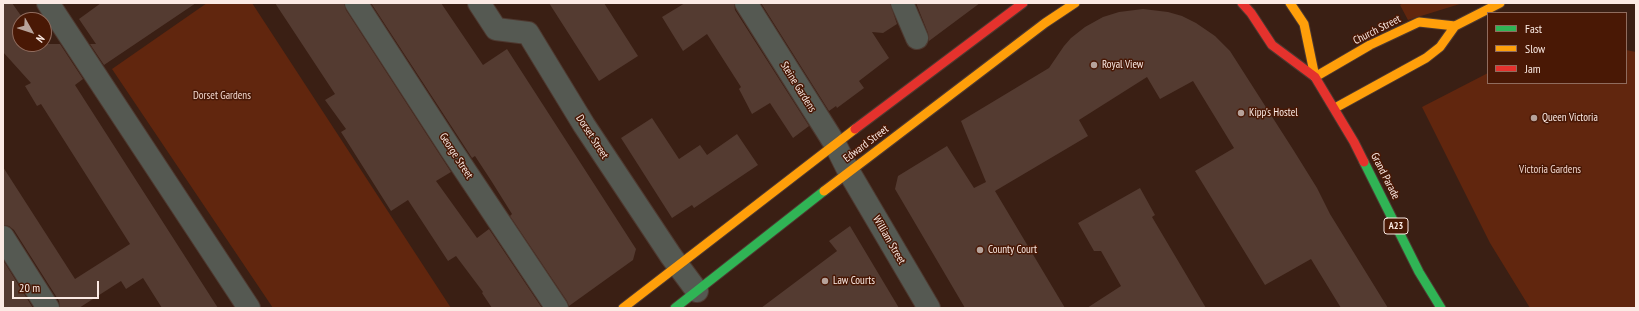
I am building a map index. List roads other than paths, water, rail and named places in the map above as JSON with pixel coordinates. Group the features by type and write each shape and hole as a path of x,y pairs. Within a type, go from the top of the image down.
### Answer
{"main road":[{"name":"Edward Street","path":"623,308 835,144 1023,3"},
{"name":"Edward Street","path":"675,308 796,212 1045,23 1075,3"},
{"name":"Grand Parade","path":"1242,3 1251,13 1272,45 1315,77 1335,108 1354,142 1419,272 1441,308"},
{"name":"Grand Parade","path":"1290,3 1304,24 1315,77"},
{"path":"1335,108 1426,58 1440,47 1455,26 1500,3"},
{"name":"Church Street","path":"1315,77 1370,45 1420,22 1455,26"}],"street":[{"path":"48,3 249,308"},
{"name":"George Street","path":"356,3 452,151 557,308"},
{"name":"Dorset Street","path":"479,3 496,29 528,33 584,126 697,291"},
{"name":"Steine Gardens","path":"746,3 835,144 850,172"},
{"path":"902,3 917,38"},
{"name":"William Street","path":"850,172 929,308"},
{"path":"3,237 48,308"}],"place":[{"name":"Royal View","path":"1094,65"},
{"name":"Kipp's Hostel","path":"1241,113"},
{"name":"Queen Victoria","path":"1534,118"},
{"name":"County Court","path":"980,250"},
{"name":"Law Courts","path":"825,281"}],"park label":[{"name":"Dorset Gardens","path":"222,96"},
{"name":"Victoria Gardens","path":"1550,170"}]}
